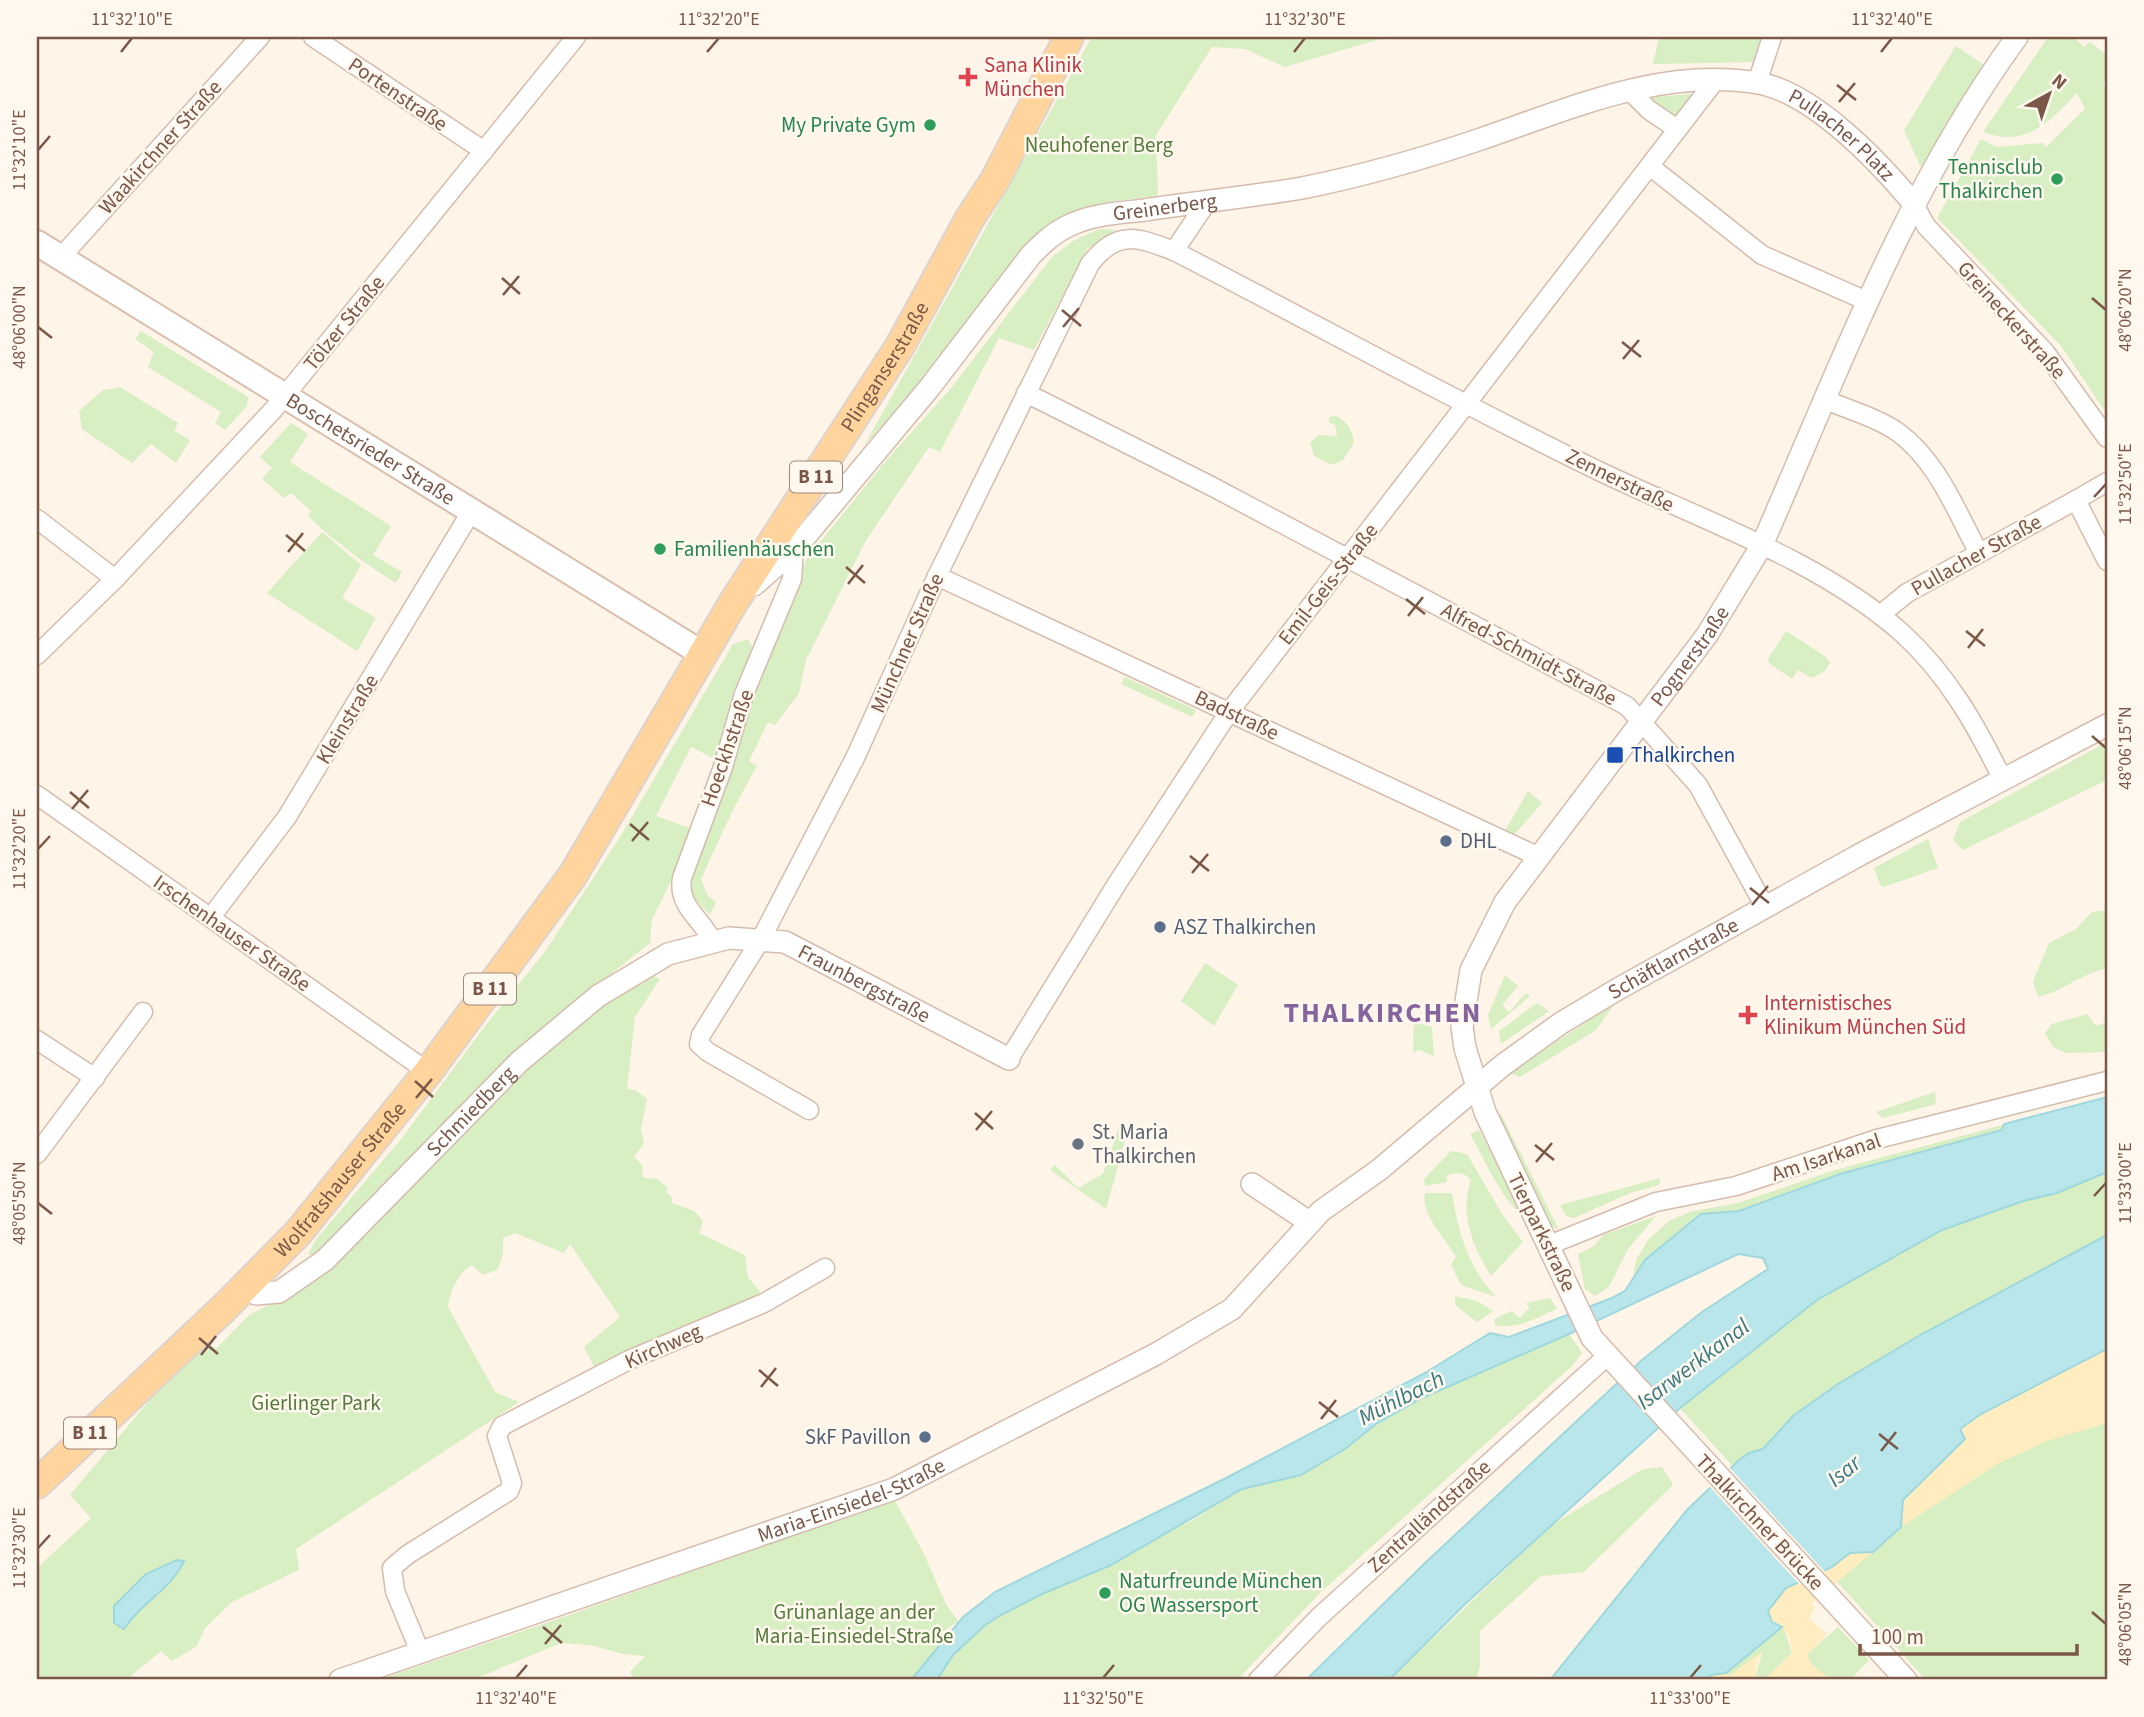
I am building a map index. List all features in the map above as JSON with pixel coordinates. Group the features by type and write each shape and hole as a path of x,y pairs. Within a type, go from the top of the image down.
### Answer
{"main road":[{"name":"Plinganserstraße","path":"970,219 1047,37"},
{"name":"Plinganserstraße","path":"703,654 730,608 901,346 970,219 995,180 1069,37"},
{"name":"Boschetsrieder Straße","path":"37,243 703,654"},
{"name":"Wolfratshauser Straße","path":"37,1482 246,1285 318,1209 428,1072 573,875 703,654"}],"street":[{"name":"Waakirchner Straße","path":"60,258 260,37"},
{"name":"Portenstraße","path":"313,37 484,151"},
{"name":"Tölzer Straße","path":"37,655 115,579 285,396 576,37"},
{"path":"1757,83 1772,37"},
{"name":"Pognerstraße","path":"1477,1088 1462,1027 1467,985 1491,926 1537,856 1643,722 1707,635 1762,545 1914,204 1959,123 2017,37"},
{"name":"Greinerberg","path":"730,608 794,550 930,387 1031,256 1050,237 1090,218 1207,202 1368,174 1629,90 1714,82 1757,83"},
{"name":"Emil-Geis-Straße","path":"1009,1059 1132,860 1229,712 1714,82"},
{"name":"Pullacher Platz","path":"1757,83 1794,95 1815,109 1893,179 1914,204"},
{"path":"1629,90 1649,110 1677,129"},
{"path":"1651,167 1762,255 1869,302"},
{"path":"1174,251 1207,202"},
{"name":"Greineckerstraße","path":"1914,204 1926,226 2045,352 2107,439"},
{"name":"Zennerstraße","path":"1113,242 1130,238 1143,239 1174,251 1600,471 1762,545 1880,615 1923,655 1960,699 2003,780"},
{"name":"Münchner Straße","path":"809,1110 708,1052 699,1044 701,1035 761,939 855,758 937,576 1090,264 1113,242"},
{"name":"Alfred-Schmidt-Straße","path":"1026,393 1349,558 1581,679 1627,706 1705,794 1765,907"},
{"path":"1826,400 1886,426 1911,444 1937,477 1979,553"},
{"name":"Pullacher Straße","path":"1880,615 1907,593 2107,482"},
{"path":"2076,500 2106,553"},
{"name":"Kleinstraße","path":"211,917 287,817 471,512"},
{"path":"37,519 115,579"},
{"name":"Hoeckhstraße","path":"712,941 706,928 686,907 682,898 682,878 723,767 744,694 792,579 794,550"},
{"name":"Badstraße","path":"937,576 1537,856"},
{"name":"Schäftlarnstraße","path":"1309,1222 1379,1170 1477,1088 1561,1023 1765,907 2107,725"},
{"name":"Irschenhauser Straße","path":"37,795 428,1072"},
{"name":"Fraunbergstraße","path":"712,941 761,939 802,949 1009,1059"},
{"name":"Schmiedberg","path":"246,1285 256,1294 279,1292 325,1260 519,1062 598,996 668,954 712,941"},
{"path":"37,1154 143,1012"},
{"path":"37,1040 95,1078"},
{"name":"Am Isarkanal","path":"1549,1245 1656,1202 1736,1186 1877,1139 2107,1081"},
{"name":"Tierparkstraße","path":"1477,1088 1485,1112 1592,1338 1612,1363"},
{"path":"1252,1184 1309,1222"},
{"name":"Maria-Einsiedel-Straße","path":"340,1680 894,1489 999,1438 1201,1330 1246,1296 1309,1222"},
{"name":"Kirchweg","path":"420,1652 395,1591 392,1568 407,1555 509,1491 512,1483 498,1436 502,1426 629,1360 764,1303 825,1268"},
{"name":"Thalkirchner Brücke","path":"1612,1363 1904,1678"},
{"name":"Zentralländstraße","path":"1258,1680 1319,1617 1612,1363"}],"green space":[{"name":"Neuhofener Berg","path":"1092,37 1387,37 1285,67 1245,49 1212,47 1156,135 1158,196 1084,208 1043,228 936,364 864,446"},
{"path":"1659,37 1764,37 1758,62 1653,64"},
{"path":"2048,37 2073,37 2084,47 2090,42 2107,55 2107,79 2103,84 2107,91 2107,414 2061,346 1937,218 1981,139 1997,147 2043,143 2046,147 2085,109 2077,93 2047,122 2025,134 2012,137 1983,132"},
{"path":"1956,46 1984,65 1921,168 1904,130"},
{"path":"1689,94 1693,96 1676,118 1671,118 1648,98"},
{"path":"1099,229 1117,230 1087,249 1034,350 999,338 940,452 929,447 865,542 806,660 799,693 775,725 768,722 749,761 757,766 701,879 708,896 716,902 710,915 691,895 688,882 751,692 776,626 808,557 884,463 951,388 1052,257 1073,241"},
{"path":"141,331 248,397 247,406 225,430 215,423 221,412 148,367 154,352 135,339"},
{"path":"120,387 178,423 174,431 190,440 176,463 151,444 132,463 82,429 79,411 103,390"},
{"path":"1336,416 1349,427 1354,443 1343,460 1332,465 1314,456 1310,443 1318,435 1337,436 1335,425 1329,422 1329,417"},
{"path":"291,423 308,434 290,462 391,526 373,555 402,572 396,583 329,535 308,516 311,511 291,493 284,498 262,479 272,468 260,457"},
{"path":"322,532 361,565 342,598 376,618 357,651 267,593"},
{"path":"1786,631 1826,657 1830,663 1824,672 1811,678 1798,670 1792,679 1769,663 1768,659"},
{"path":"748,639 752,647 719,761 691,747 656,816 690,828 674,875 652,920 650,943 520,1054 316,1256 308,1254 317,1238 402,1138 485,1026 544,953 620,837 733,644"},
{"path":"1125,677 1196,710 1192,717 1121,684"},
{"path":"2107,742 2107,780 1963,850 1953,840 1960,822"},
{"path":"1528,791 1542,803 1514,835 1505,831"},
{"path":"1928,839 1938,868 1884,887 1880,885 1874,868"},
{"path":"2107,910 2107,968 2038,997 2033,981 2049,943 2076,929 2092,912"},
{"path":"1205,963 1238,985 1214,1026 1181,1001"},
{"name":"Gierlinger Park","path":"644,972 660,979 635,1017 627,1089 635,1090 647,1099 641,1129 644,1143 634,1157 642,1165 643,1178 657,1179 668,1188 666,1192 671,1196 672,1203 694,1211 703,1221 699,1233 745,1255 748,1277 761,1293 637,1351 594,1367 584,1347 620,1317 570,1244 564,1253 515,1233 503,1238 503,1254 497,1270 483,1275 472,1265 467,1268 456,1283 448,1307 495,1392 519,1402 296,1549 299,1570 232,1602 205,1628 197,1646 172,1661 161,1651 126,1680 37,1680 37,1568 91,1518 70,1495 154,1395 209,1343 216,1349 249,1315 285,1297 524,1067"},
{"path":"1505,975 1518,986 1502,1005 1509,1012 1526,993 1530,996 1491,1029 1488,1015"},
{"path":"1537,1003 1549,1011 1501,1044 1499,1031"},
{"path":"1615,1003 1596,1030 1520,1077 1509,1073"},
{"path":"2087,1014 2096,1026 2107,1022 2107,1052 2066,1053 2053,1047 2045,1033 2052,1024"},
{"path":"1414,1022 1432,1027 1434,1056 1419,1050 1413,1052"},
{"path":"1935,1092 1936,1104 1883,1118 1876,1112"},
{"path":"2107,1097 2107,1680 1926,1680 1680,1408 1817,1300 1942,1230 2022,1201 1892,1161 1840,1174 1739,1211 1701,1214 1645,1260 1633,1276 1636,1260 1648,1240 1669,1221 1689,1212 1738,1203 1835,1170"},
{"path":"1501,1114 1559,1230 1551,1226 1498,1116"},
{"path":"1119,1127 1127,1133 1106,1209 1050,1170 1055,1165 1078,1188 1103,1174"},
{"path":"1479,1130 1526,1218 1502,1192 1470,1134"},
{"path":"1451,1151 1467,1154 1502,1214 1523,1242 1491,1276 1474,1242 1467,1218 1471,1180 1466,1175 1457,1173 1447,1176 1447,1182 1425,1186 1424,1179"},
{"path":"1661,1178 1659,1185 1630,1193 1574,1218 1566,1216 1560,1205"},
{"path":"1425,1193 1452,1193 1457,1221 1471,1261 1496,1297 1461,1285 1451,1265 1456,1257 1430,1218 1424,1201"},
{"path":"1656,1216 1628,1249 1609,1287 1595,1296 1585,1289 1578,1254 1594,1246 1603,1235"},
{"path":"1455,1296 1477,1301 1493,1311 1477,1322 1455,1305"},
{"path":"1550,1298 1557,1309 1519,1325 1495,1325 1495,1319 1511,1311 1520,1318 1530,1307 1526,1303"},
{"name":"Grünanlage an der Maria-Einsiedel-Straße","path":"1569,1334 1582,1353 1573,1365 1319,1594 1237,1680 635,1680 630,1672 645,1656 623,1654 590,1645 561,1643 472,1680 378,1680 564,1617 894,1499 923,1552 946,1604 958,1621 936,1637 955,1653 999,1616 1189,1522 1242,1489 1301,1475 1345,1449 1376,1424 1422,1398"},
{"path":"1662,1467 1673,1485 1584,1572 1541,1576 1480,1631 1480,1666 1476,1680 1389,1680 1552,1525 1643,1469"},
{"path":"1783,1626 1792,1653 1764,1680 1755,1678 1762,1653 1728,1677 1726,1673"},
{"path":"1838,1627 1869,1660 1850,1680 1836,1679 1818,1671 1807,1654"}],"sand":[{"path":"2107,1349 2107,1423 2047,1441 1997,1464 1901,1527 1903,1500 1965,1439 1960,1430 1981,1414"},
{"path":"1873,1552 1811,1604 1815,1607 1809,1619 1827,1634 1807,1655 1811,1664 1831,1680 1764,1680 1792,1653 1787,1634 1772,1622 1768,1611 1786,1588 1832,1567 1850,1553"},
{"path":"1763,1651 1757,1662 1755,1678 1758,1680 1706,1680 1711,1675 1726,1673 1729,1676"}],"water":[{"path":"2107,1097 2107,1172 2057,1193 2023,1201 1942,1230 1817,1300 1680,1408 1464,1605 1389,1680 1306,1680 1425,1563 1642,1360 1702,1312 1768,1269 1763,1258 1738,1254 1569,1334 1422,1398 1376,1424 1345,1449 1301,1475 1242,1489 1111,1565 1042,1594 999,1616 953,1655 937,1680 911,1680 963,1617 995,1592 1228,1477 1425,1373 1490,1333 1509,1337 1612,1298 1625,1291 1645,1260 1701,1214 1739,1211 1840,1174 2002,1130 2004,1124"},
{"name":"Isar","path":"2107,1235 2107,1349 1981,1414 1960,1429 1965,1439 1903,1500 1901,1527 1873,1552 1850,1553 1832,1567 1786,1588 1768,1611 1772,1622 1782,1627 1726,1673 1711,1675 1706,1680 1550,1680 1687,1510 1739,1460 1749,1453 1763,1449 1793,1416 1838,1384 1922,1334"},
{"path":"177,1560 184,1561 178,1572 139,1610 124,1629 114,1623 114,1606 146,1574"}],"pier":[{"path":"1728,1466 1826,1573 1800,1585 1708,1485"}],"place":[{"name":"Sana Klinik München","path":"968,77"},
{"name":"My Private Gym","path":"930,125"},
{"name":"Tennisclub Thalkirchen","path":"2057,179"},
{"name":"Familienhäuschen","path":"660,549"},
{"name":"Thalkirchen","path":"1615,755"},
{"name":"DHL","path":"1446,841"},
{"name":"ASZ Thalkirchen","path":"1160,927"},
{"name":"Internistisches Klinikum München Süd","path":"1748,1015"},
{"name":"St. Maria Thalkirchen","path":"1078,1144"},
{"name":"SkF Pavillon","path":"925,1437"},
{"name":"Naturfreunde München OG Wassersport","path":"1105,1593"}],"district":[{"name":"THALKIRCHEN","path":"1383,1013"}],"water label":[{"name":"Isarwerkkanal","path":"1693,1364"},
{"name":"Mühlbach","path":"1401,1398"}]}
